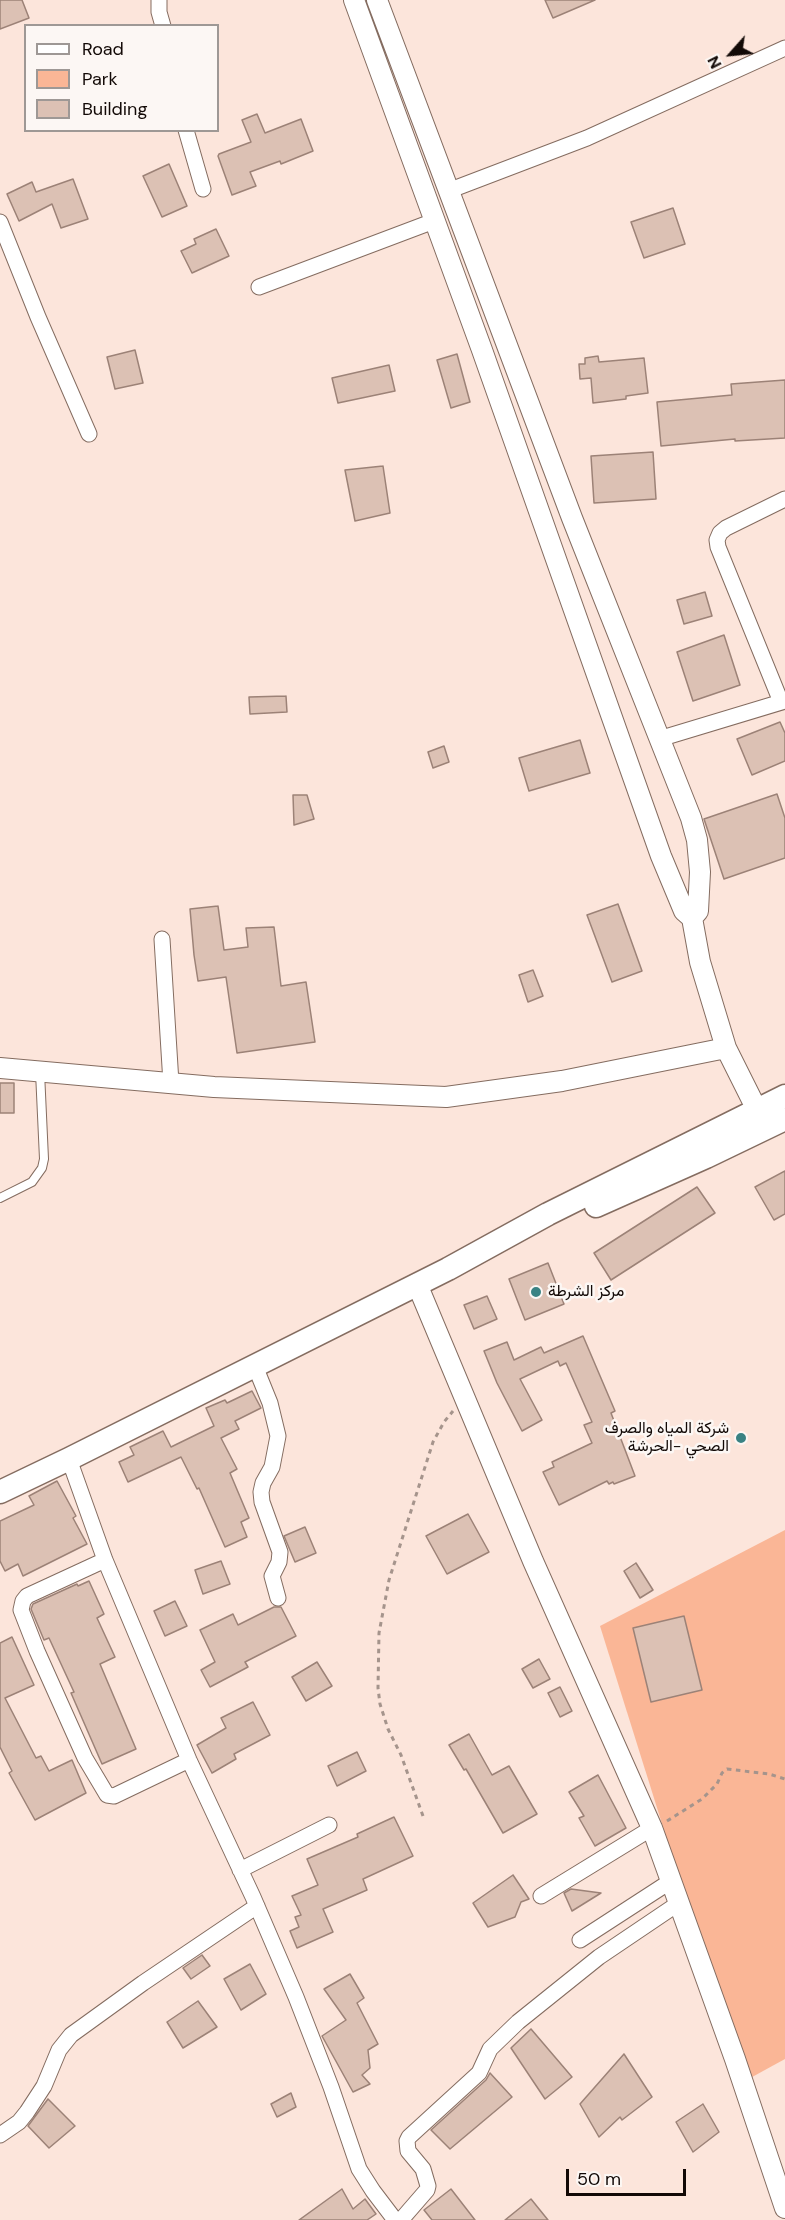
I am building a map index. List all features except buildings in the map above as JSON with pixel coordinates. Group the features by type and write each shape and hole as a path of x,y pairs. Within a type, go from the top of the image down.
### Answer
{"main road":[{"path":"0,1492 448,1269 548,1214 770,1120 785,1096"}],"street":[{"path":"159,0 162,24"},
{"path":"354,0 528,479 661,856 684,911 692,918 700,962 726,1048 770,1120"},
{"path":"376,0 553,467 691,818 697,840 700,872 698,911 692,918"},
{"path":"448,191 587,138 785,48"},
{"path":"187,132 202,189"},
{"path":"259,287 434,221"},
{"path":"0,222 38,317 90,434"},
{"path":"528,479 553,467"},
{"path":"659,740 783,701 717,540 726,528 785,499"},
{"path":"162,939 171,1083"},
{"path":"0,1068 214,1087 446,1097 562,1081 726,1048"},
{"path":"417,1284 533,1561 652,1828 735,2059 785,2208"},
{"path":"255,1366 270,1403 278,1436 272,1467 261,1492 262,1502 280,1552 279,1562 272,1576 278,1598"},
{"path":"69,1459 105,1560 189,1760 258,1906 331,2087 359,2169 395,2220"},
{"path":"105,1560 27,1596 23,1601 21,1610 37,1651 85,1758 107,1795 114,1796 189,1760"},
{"path":"240,1870 329,1825"},
{"path":"541,1896 652,1828"},
{"path":"580,1940 671,1881"},
{"path":"401,2220 428,2186 423,2169 408,2151 409,2137 479,2073 490,2049 518,2022 599,1957 680,1903"},
{"path":"0,2135 19,2122 32,2106 44,2086 59,2050 71,2035 143,1983 258,1906"}],"lane":[{"path":"0,1198 32,1182 42,1168 44,1159 39,1071"}],"path":[{"path":"423,1816 380,1704 378,1633 388,1580 433,1442 444,1422 466,1401"},
{"path":"652,1828 685,1811 702,1799 717,1784 722,1773 727,1769 768,1774 785,1779"}],"green space":[{"path":"785,1530 785,2059 743,2082 600,1626"}],"place":[{"name":"مركز الشرطة","path":"536,1292"},
{"name":"شركة المياه والصرف الصحي -الحرشة","path":"741,1438"}]}
